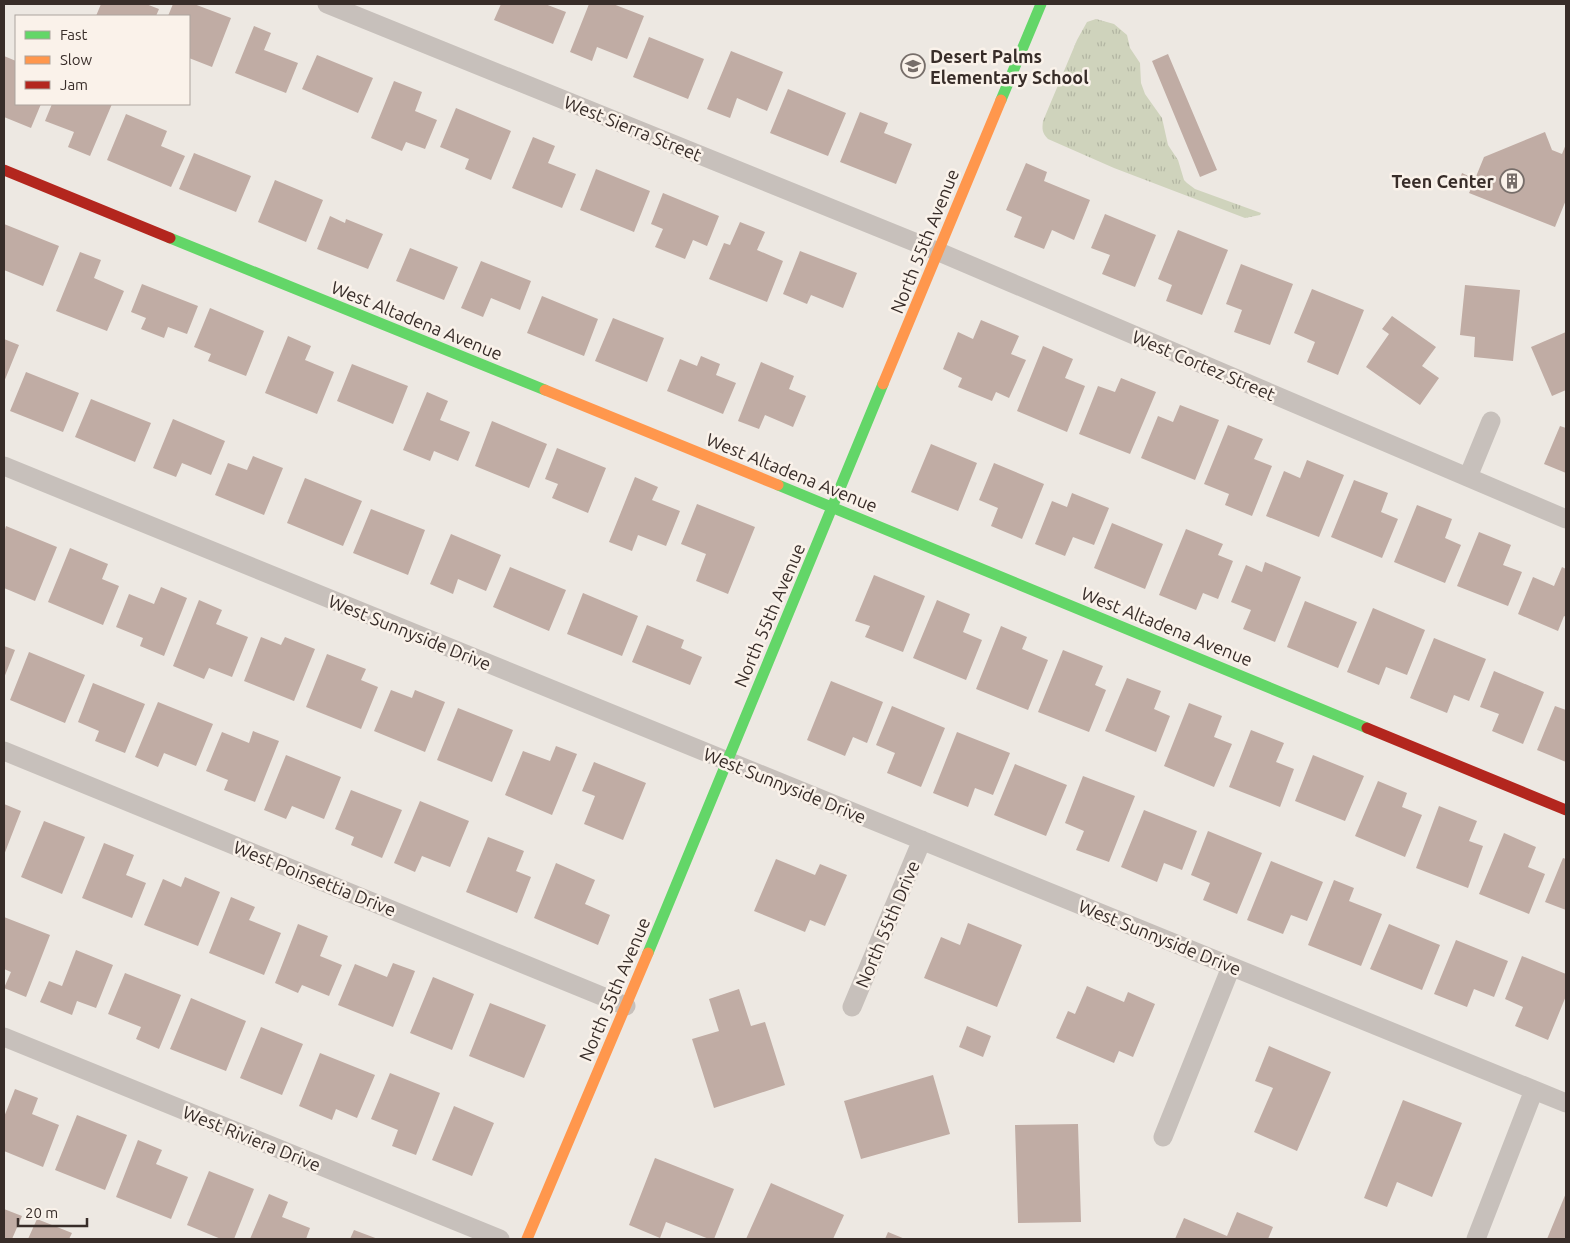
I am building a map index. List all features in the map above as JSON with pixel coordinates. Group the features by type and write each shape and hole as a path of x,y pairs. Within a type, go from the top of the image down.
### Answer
{"street":[{"name":"West Sierra Street","path":"327,4 938,252"},
{"name":"North 55th Avenue","path":"527,1239 626,1006 1041,4"},
{"name":"West Altadena Avenue","path":"4,170 1566,810"},
{"name":"West Cortez Street","path":"938,252 1566,519"},
{"path":"1468,477 1491,421"},
{"name":"West Sunnyside Drive","path":"4,466 1566,1103"},
{"name":"West Poinsettia Drive","path":"4,751 626,1006"},
{"name":"North 55th Drive","path":"852,1007 922,840"},
{"path":"1163,1137 1232,966"},
{"name":"West Riviera Drive","path":"4,1037 500,1239"},
{"path":"1476,1239 1534,1090"}],"green space":[{"path":"1096,19 1114,24 1127,35 1130,48 1140,63 1141,83 1145,94 1162,118 1168,145 1178,160 1184,180 1195,189 1261,213 1260,215 1245,218 1114,168 1046,137 1043,131 1043,121 1077,40 1087,22"}],"building":[{"path":"101,4 146,4 159,9 156,15 96,15"},
{"path":"173,4 194,4 231,18 212,67 190,58 190,15 168,15"},
{"path":"501,4 545,4 566,12 553,44 494,20"},
{"path":"589,4 613,4 644,16 627,59 597,47 592,61 570,52"},
{"path":"254,26 271,33 264,50 298,63 286,93 235,73"},
{"path":"649,37 704,59 688,99 633,77"},
{"path":"731,51 783,72 767,111 737,98 730,118 707,109"},
{"path":"1168,54 1217,170 1200,177 1152,61"},
{"path":"317,55 373,78 358,113 302,89"},
{"path":"4,56 15,61 15,105 41,105 31,128 4,117"},
{"path":"394,81 422,92 415,111 437,120 425,149 406,142 402,151 371,138"},
{"path":"788,89 846,113 828,156 770,133"},
{"path":"52,105 112,105 90,156 68,147 74,132 45,121"},
{"path":"456,108 511,131 491,180 465,169 469,159 440,147"},
{"path":"860,112 888,123 884,133 912,144 896,184 840,162"},
{"path":"126,114 167,131 161,146 185,156 171,187 107,160"},
{"name":"Teen Center","path":"1545,132 1552,150 1562,154 1566,144 1566,200 1555,227 1469,193 1471,189 1458,184 1462,173 1475,179 1484,157"},
{"path":"533,137 555,146 548,163 576,174 562,208 512,188"},
{"path":"194,153 251,176 236,212 179,189"},
{"path":"1026,163 1047,172 1044,181 1090,200 1074,240 1052,230 1044,249 1014,237 1022,217 1006,210"},
{"path":"596,169 650,191 634,232 580,210"},
{"path":"275,180 323,200 306,242 258,222"},
{"path":"663,193 719,216 707,246 693,240 685,259 655,247 663,229 651,224"},
{"path":"1105,214 1156,235 1135,287 1102,274 1110,255 1091,248"},
{"path":"330,216 345,223 346,219 383,234 368,269 317,249"},
{"path":"740,222 765,232 757,250 783,261 767,302 709,279 724,243 730,245"},
{"path":"4,224 59,246 43,286 4,270"},
{"path":"1178,230 1228,250 1202,315 1166,301 1172,285 1158,279"},
{"path":"410,248 458,267 444,300 396,281"},
{"path":"800,251 857,273 843,308 811,295 807,304 783,294"},
{"path":"80,252 101,260 94,278 124,291 107,331 56,311"},
{"path":"481,261 531,281 520,310 491,298 483,317 461,308"},
{"path":"1241,264 1293,284 1270,345 1234,332 1242,310 1226,304"},
{"path":"142,284 198,306 187,334 168,327 164,338 141,329 146,318 131,312"},
{"path":"1465,285 1520,290 1513,361 1474,357 1475,337 1460,335"},
{"path":"1312,289 1364,310 1338,375 1307,362 1315,342 1294,333"},
{"path":"542,296 598,319 584,356 527,333"},
{"path":"210,308 264,331 246,376 208,361 211,354 194,347"},
{"path":"1392,316 1436,347 1422,366 1439,378 1420,405 1366,367 1389,334 1382,329"},
{"path":"613,318 664,338 647,382 595,361"},
{"path":"981,320 1019,336 1011,354 1026,360 1009,398 996,392 992,401 958,387 962,378 943,369 958,332 973,339"},
{"path":"1566,332 1566,390 1552,396 1531,347"},
{"path":"288,336 311,346 305,360 334,372 317,414 265,393"},
{"path":"4,339 19,345 4,382"},
{"path":"1043,346 1073,359 1065,378 1085,386 1067,432 1017,411"},
{"path":"701,356 720,364 716,375 736,383 723,414 667,391 680,359 697,366"},
{"path":"761,362 794,376 789,389 806,396 793,427 765,415 759,429 738,421"},
{"path":"352,364 408,386 393,424 337,401"},
{"path":"26,372 79,393 63,432 10,411"},
{"path":"1121,378 1156,392 1130,454 1079,434 1098,386 1115,392"},
{"path":"427,392 448,401 440,420 470,432 458,461 434,451 430,461 403,450"},
{"path":"91,399 151,423 135,462 75,437"},
{"path":"1180,405 1219,420 1195,480 1141,458 1158,416 1173,422"},
{"path":"173,419 225,441 211,475 182,463 176,477 153,468"},
{"path":"492,421 547,444 529,488 475,466"},
{"path":"1228,425 1263,439 1254,459 1272,466 1252,516 1225,505 1229,494 1204,484"},
{"path":"1560,426 1566,428 1566,473 1544,464"},
{"path":"931,444 977,463 958,511 911,492"},
{"path":"557,448 606,468 588,513 552,498 558,484 545,479"},
{"path":"253,456 283,468 264,515 215,495 228,463 247,470"},
{"path":"1307,460 1344,475 1319,537 1266,516 1284,471 1300,478"},
{"path":"994,463 1044,484 1022,539 991,526 998,508 979,500"},
{"path":"635,477 658,487 652,500 680,511 666,546 638,535 632,551 609,542"},
{"path":"305,478 362,501 343,546 287,523"},
{"path":"1354,480 1388,493 1381,512 1398,519 1382,558 1331,537"},
{"path":"1072,493 1109,508 1094,545 1073,537 1065,556 1035,544 1052,501 1067,507"},
{"path":"697,504 755,527 728,594 696,581 706,554 681,544"},
{"path":"1417,505 1452,519 1445,538 1461,545 1445,583 1394,562"},
{"path":"371,509 425,530 408,575 353,553"},
{"path":"1112,523 1163,544 1145,589 1094,568"},
{"path":"6,526 57,547 35,601 4,588 4,533"},
{"path":"1186,529 1223,544 1218,555 1233,561 1218,599 1203,593 1196,610 1159,595"},
{"path":"1479,532 1511,545 1503,565 1522,572 1508,606 1457,586"},
{"path":"451,534 501,555 486,591 458,579 453,594 430,584"},
{"path":"70,548 108,564 102,579 119,586 103,625 48,602"},
{"path":"1265,562 1301,577 1275,642 1243,629 1251,610 1231,602 1246,565 1262,572"},
{"path":"510,567 566,590 549,631 493,607"},
{"path":"1562,567 1566,569 1566,617 1564,616 1558,631 1518,614 1533,577 1554,586"},
{"path":"874,575 925,596 903,652 865,637 870,626 855,621"},
{"path":"161,587 187,598 164,656 140,646 143,638 116,627 129,594 154,604"},
{"path":"583,593 638,616 622,656 567,634"},
{"path":"199,600 222,610 216,624 248,637 232,677 209,668 204,679 173,666"},
{"path":"937,600 970,614 963,632 982,640 966,680 913,658"},
{"path":"1305,601 1357,622 1338,668 1287,647"},
{"path":"1373,608 1425,630 1407,675 1386,667 1379,685 1347,672"},
{"path":"647,625 684,640 681,648 702,657 690,685 632,662"},
{"path":"1001,626 1027,637 1022,649 1048,660 1028,710 976,689"},
{"path":"261,637 281,645 285,637 315,649 294,701 244,681"},
{"path":"1434,638 1486,659 1469,701 1454,695 1447,713 1410,698"},
{"path":"4,646 15,650 4,678"},
{"path":"1063,650 1103,666 1095,685 1106,690 1089,732 1038,712"},
{"path":"29,652 85,675 65,723 10,700"},
{"path":"327,654 366,669 361,680 378,687 361,729 306,707"},
{"path":"1494,671 1544,692 1523,744 1492,731 1499,714 1480,707"},
{"path":"1127,678 1161,691 1154,709 1170,716 1156,752 1105,731"},
{"path":"831,681 883,702 867,743 853,737 845,756 807,740"},
{"path":"93,683 145,704 125,753 95,741 99,731 78,722"},
{"path":"391,690 412,698 415,690 445,702 425,752 374,731"},
{"path":"158,702 213,724 196,766 164,753 158,767 135,757"},
{"path":"1189,703 1222,716 1214,737 1232,744 1214,787 1164,766"},
{"path":"892,706 945,728 921,787 887,773 895,753 876,745"},
{"path":"1555,706 1566,710 1566,762 1537,750"},
{"path":"458,708 513,730 492,782 437,760"},
{"path":"1251,730 1284,743 1276,762 1294,769 1280,807 1229,787"},
{"path":"253,731 279,741 255,802 224,790 228,780 206,771 222,732 249,743"},
{"path":"957,732 1010,753 993,795 975,788 968,807 933,793"},
{"path":"556,746 577,754 552,815 505,795 523,751 550,761"},
{"path":"286,755 341,777 324,819 292,806 286,819 264,810"},
{"path":"1313,755 1364,776 1345,821 1295,801"},
{"path":"594,762 646,783 623,840 584,824 595,796 582,791"},
{"path":"1015,764 1067,785 1046,836 994,815"},
{"path":"1083,776 1135,796 1109,862 1076,850 1084,831 1065,823"},
{"path":"1378,781 1407,793 1402,807 1422,815 1405,857 1355,836"},
{"path":"351,790 402,810 382,858 351,845 354,837 335,829"},
{"path":"420,801 469,821 450,867 422,856 415,872 394,863"},
{"path":"4,804 21,811 4,855"},
{"path":"1439,806 1477,821 1469,841 1483,846 1468,888 1416,868"},
{"path":"1144,810 1197,831 1182,870 1164,863 1157,882 1121,867"},
{"path":"44,821 85,837 62,894 21,877"},
{"path":"1208,831 1262,853 1237,914 1203,900 1210,883 1191,875"},
{"path":"1504,833 1536,847 1528,867 1545,874 1529,914 1479,894"},
{"path":"488,837 524,851 516,871 531,877 517,913 466,892"},
{"path":"104,843 134,855 126,875 146,883 132,918 82,898"},
{"path":"1563,858 1566,859 1566,910 1545,902"},
{"path":"776,859 815,875 820,864 847,875 825,926 810,920 805,932 754,911"},
{"path":"1271,861 1323,882 1307,921 1291,915 1283,934 1247,920"},
{"path":"556,863 595,880 585,904 610,915 598,945 534,918"},
{"path":"185,877 220,892 198,946 144,925 163,879 181,887"},
{"path":"1334,880 1354,888 1349,901 1382,914 1361,966 1308,945"},
{"path":"231,897 255,907 249,920 281,933 264,975 209,953"},
{"path":"4,917 50,935 26,997 4,988 11,972 4,969"},
{"path":"968,923 1022,945 997,1007 924,978 941,937 960,945"},
{"path":"298,924 328,936 320,956 342,965 329,996 302,985 298,993 275,983"},
{"path":"1389,924 1440,945 1422,990 1370,969"},
{"path":"1456,940 1508,961 1494,997 1474,989 1467,1007 1434,994"},
{"path":"76,950 113,965 96,1008 77,1001 72,1015 40,1002 49,981 62,986"},
{"path":"1522,956 1566,974 1566,996 1548,1040 1515,1026 1523,1007 1505,999"},
{"path":"393,963 415,971 393,1027 338,1005 355,964 387,977"},
{"path":"125,973 181,995 159,1049 136,1039 141,1027 108,1014"},
{"path":"433,977 474,994 452,1050 410,1033"},
{"path":"1087,986 1124,1002 1128,992 1155,1004 1133,1057 1119,1051 1114,1063 1056,1038 1068,1011 1075,1014"},
{"path":"739,989 751,1026 765,1022 785,1085 714,1108 692,1039 719,1031 709,999"},
{"path":"191,998 246,1021 226,1071 170,1049"},
{"path":"490,1003 546,1025 524,1078 469,1056"},
{"path":"967,1026 991,1036 983,1057 959,1047"},
{"path":"261,1027 303,1044 282,1095 240,1078"},
{"path":"1269,1046 1331,1072 1297,1151 1254,1132 1273,1088 1255,1081"},
{"path":"320,1053 375,1075 357,1118 336,1109 332,1120 299,1106"},
{"path":"390,1073 440,1093 416,1155 392,1146 398,1130 371,1119"},
{"path":"933,1075 950,1134 861,1159 844,1101"},
{"path":"15,1089 38,1098 32,1114 59,1125 43,1167 4,1151 4,1117"},
{"path":"1403,1100 1462,1123 1432,1197 1397,1182 1387,1207 1364,1198"},
{"path":"454,1106 494,1123 472,1176 432,1160"},
{"path":"77,1115 127,1135 105,1190 55,1170"},
{"path":"1078,1124 1081,1222 1018,1223 1015,1125"},
{"path":"138,1140 162,1150 156,1164 188,1177 171,1219 116,1197"},
{"path":"655,1158 734,1189 714,1239 709,1239 666,1222 660,1238 629,1225"},
{"path":"209,1171 254,1189 234,1239 221,1239 187,1225"},
{"path":"771,1183 844,1215 833,1239 746,1239"},
{"path":"1566,1193 1566,1239 1547,1239"},
{"path":"269,1194 288,1202 282,1217 310,1228 306,1239 250,1239"},
{"path":"4,1209 22,1216 12,1239 4,1239"},
{"path":"1237,1212 1273,1227 1268,1239 1175,1239 1184,1218 1227,1236"},
{"path":"37,1219 72,1233 69,1239 28,1239"},
{"path":"354,1230 378,1239 350,1239"},
{"path":"888,1232 905,1239 885,1239"}],"traffic: fast":[{"path":"1001,100 1041,4"},
{"path":"170,238 545,390"},
{"path":"648,953 883,384"},
{"path":"778,485 1367,728"}],"traffic: slow":[{"path":"883,384 1001,100"},
{"path":"545,390 778,485"},
{"path":"527,1239 648,953"}],"traffic: jam":[{"path":"4,170 170,238"},
{"path":"1367,728 1566,810"}],"place":[{"name":"Desert Palms Elementary School","path":"913,66"},
{"name":"Teen Center","path":"1512,181"}]}
